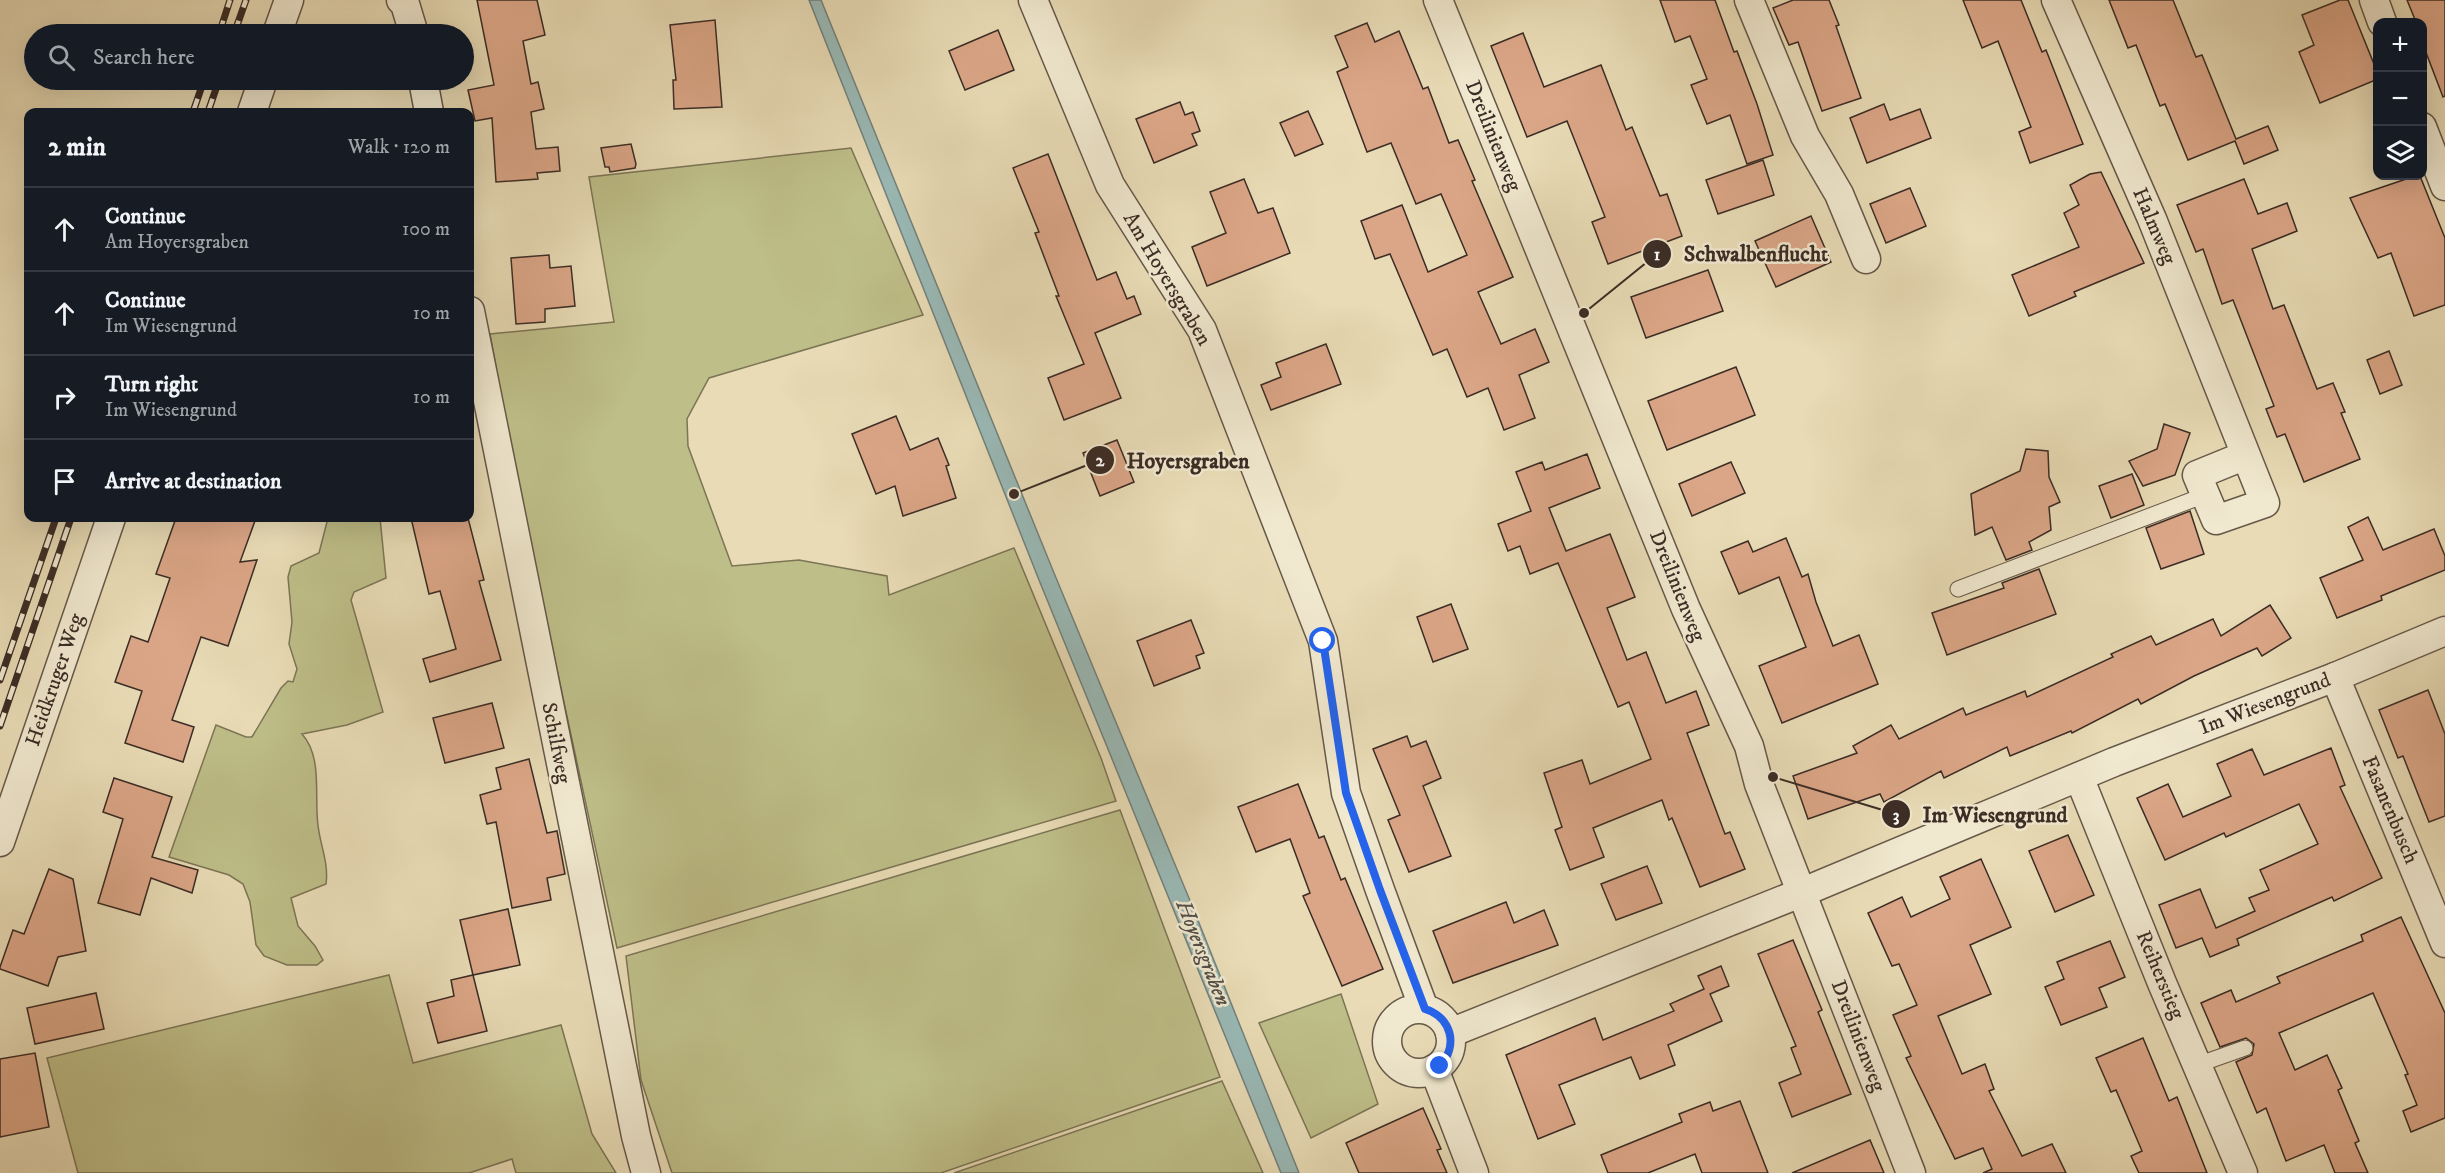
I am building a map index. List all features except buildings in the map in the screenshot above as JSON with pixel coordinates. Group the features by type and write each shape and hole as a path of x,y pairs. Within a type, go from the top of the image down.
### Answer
{"street":[{"path":"281,24 289,0"},
{"path":"401,0 405,4 411,24"},
{"name":"Am Hoyersgraben","path":"1033,0 1110,185 1202,330 1311,609 1323,641 1346,793 1425,1009"},
{"name":"Dreilinienweg","path":"1438,0 1686,609 1749,746 1759,784 1911,1173"},
{"path":"1749,0 1805,136 1839,194 1866,259"},
{"name":"Halmweg","path":"2056,0 2152,219 2246,455 2265,503 2216,520 2197,475 2246,455"},
{"path":"2374,0 2381,18"},
{"path":"253,108 259,90"},
{"path":"425,90 428,108"},
{"path":"2427,140 2445,186"},
{"name":"Schilfweg","path":"474,331 636,1136 646,1173"},
{"name":"Heidkruger Weg","path":"0,842 110,522"},
{"name":"Im Wiesengrund","path":"1450,1033 2445,631"},
{"name":"Fasanenbusch","path":"2335,677 2445,943"},
{"name":"Reiherstieg","path":"2079,777 2243,1173"},
{"path":"1414,1009 1425,1009 1443,1018 1450,1033 1450,1051 1444,1061 1434,1069 1419,1073 1404,1069 1394,1060 1388,1044 1389,1030 1398,1017 1414,1009"},
{"path":"1434,1069 1474,1173"}],"lane":[{"path":"1958,589 2205,495"},
{"path":"2197,1065 2245,1048"}],"green space":[{"path":"851,148 923,315 709,378 687,419 688,446 732,566 799,560 887,576 889,595 1014,548 1101,758 1116,801 617,948 521,503 490,334 614,322 589,177"},
{"path":"327,522 380,522 386,578 354,592 351,600 383,712 347,725 302,734 309,743 315,765 318,825 327,876 326,884 291,898 298,926 315,946 323,960 317,965 287,965 264,956 256,945 250,902 243,884 229,875 169,857 216,725 246,737 252,737 281,688 288,681 293,682 297,669 289,644 292,622 288,577 291,566 319,553"},
{"path":"1120,810 1220,1077 941,1173 672,1173 641,1080 626,956"},
{"path":"389,975 413,1063 561,1025 592,1134 616,1173 516,1173 512,1159 469,1173 78,1173 47,1058"},
{"path":"1341,994 1378,1104 1311,1138 1259,1023"},
{"path":"1222,1081 1263,1173 954,1173"}],"water":[{"path":"809,0 821,0 1191,903 1299,1173 1281,1173 1039,580"}],"railway":[{"path":"222,24 230,0"},
{"path":"238,24 246,0"},
{"path":"194,108 201,90"},
{"path":"209,108 216,90"},
{"path":"0,680 55,522"},
{"path":"0,726 70,522"}],"place":[{"name":"Schwalbenflucht","path":"1584,313"},
{"name":"Hoyersgraben","path":"1014,494"},
{"name":"Im Wiesengrund","path":"1773,777"}],"route":[{"path":"1323,641 1346,793 1425,1009 1443,1018 1449,1028 1450,1051 1440,1066"}]}
